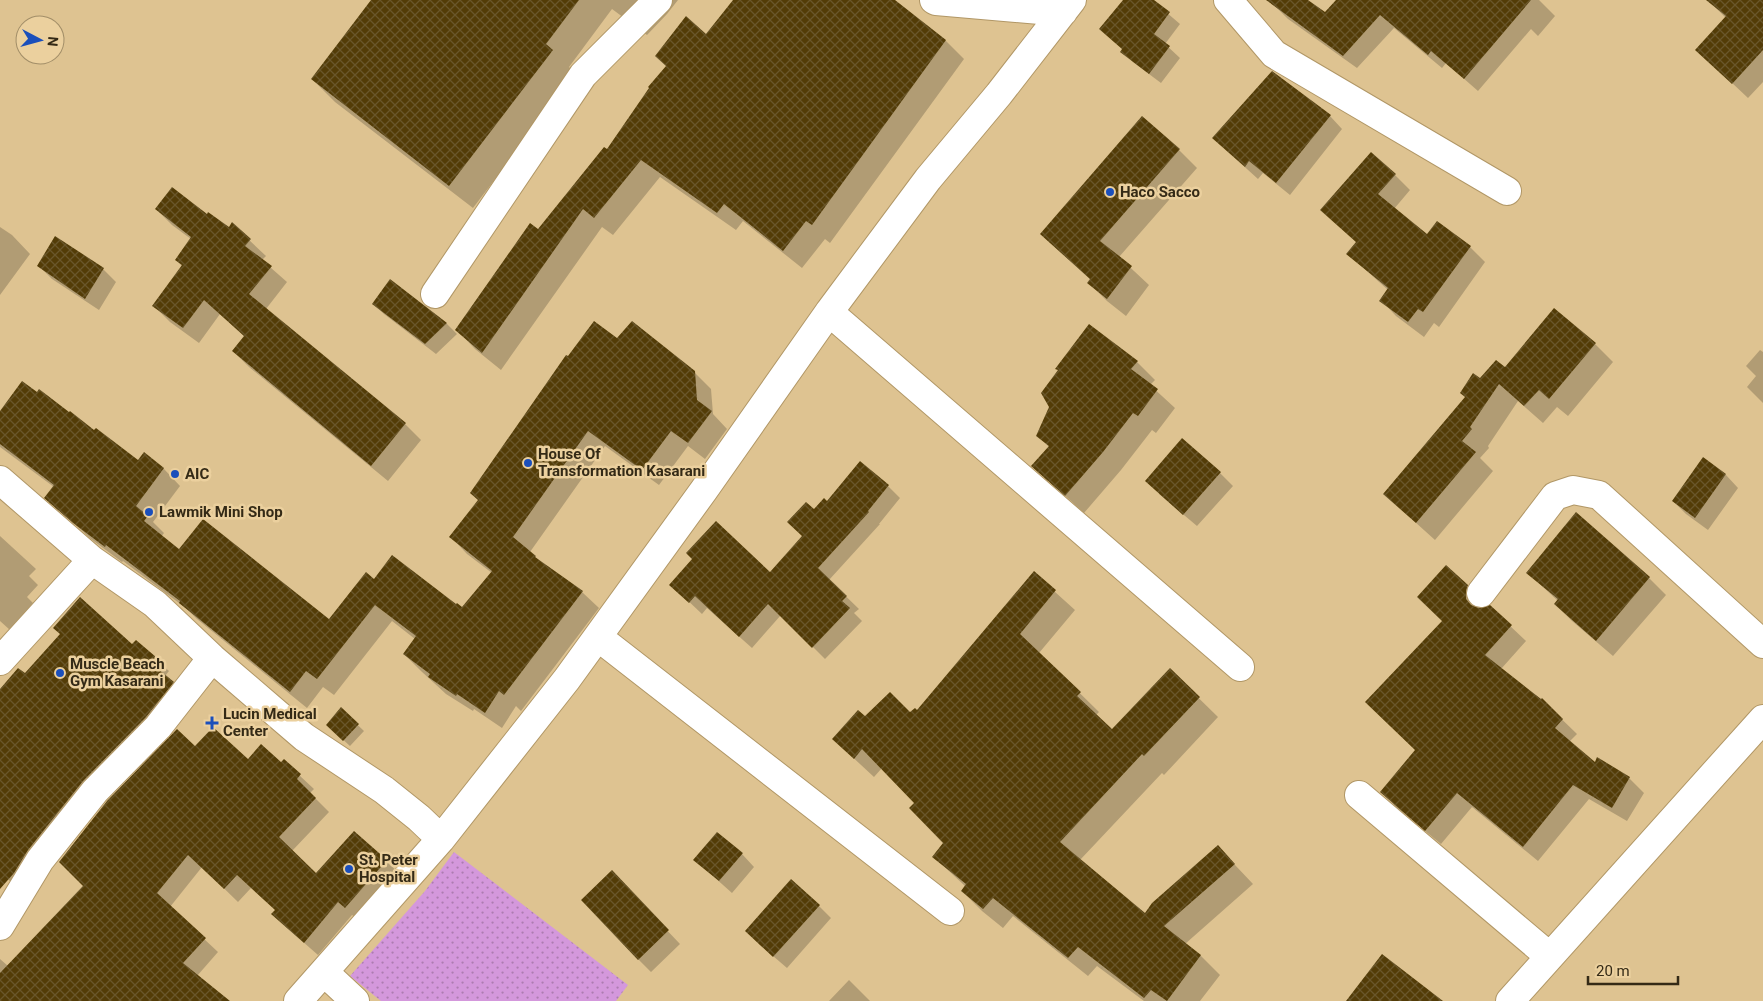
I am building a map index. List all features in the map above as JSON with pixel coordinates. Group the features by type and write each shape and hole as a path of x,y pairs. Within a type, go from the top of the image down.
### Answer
{"street":[{"path":"435,294 583,75 658,0"},
{"path":"934,0 1068,6"},
{"path":"1228,0 1274,54 1507,191"},
{"path":"298,1001 441,839 567,679 829,312 928,179 999,94 1068,6"},
{"path":"829,312 1240,667"},
{"path":"0,480 92,560 155,604 212,658 304,736 384,790 419,818 441,839"},
{"path":"1481,592 1555,496 1573,490 1599,496 1763,644"},
{"path":"0,661 92,560"},
{"path":"598,637 950,911"},
{"path":"0,926 40,860 94,791 158,727 212,658"},
{"path":"1510,1001 1763,719"},
{"path":"1359,795 1549,956"},
{"path":"324,972 355,1001"}],"shaded area":[{"path":"454,852 628,985 616,1001 381,1001 350,976 425,891"}],"building":[{"path":"371,0 579,0 546,44 553,50 449,186 311,79"},
{"path":"733,0 895,0 946,40 812,225 806,221 783,251 724,204 717,213 641,160 594,218 583,209 482,353 455,330 530,223 538,229 604,147 607,149 648,87 666,66 655,56 686,16 706,34"},
{"path":"1123,0 1154,0 1170,12 1154,34 1170,46 1149,74 1120,52 1122,49 1099,29"},
{"path":"1266,0 1308,0 1325,12 1336,0 1531,0 1464,79 1431,51 1428,55 1380,15 1343,56"},
{"path":"1706,0 1763,0 1763,50 1732,84 1695,50 1726,16"},
{"path":"1272,71 1331,115 1276,183 1249,161 1245,167 1212,138"},
{"name":"Haco Sacco","path":"1142,116 1180,149 1100,241 1132,266 1107,299 1087,283 1090,279 1040,234"},
{"path":"1371,152 1396,174 1378,194 1427,234 1437,221 1471,246 1423,312 1418,309 1408,322 1379,301 1388,288 1346,254 1356,242 1320,210"},
{"path":"172,187 207,214 208,212 229,227 232,222 251,239 245,246 272,266 249,294 406,423 371,466 232,351 244,336 204,300 183,328 152,306 182,265 175,260 191,237 155,209"},
{"path":"55,236 104,268 85,299 37,266"},
{"path":"390,279 447,323 425,344 372,304"},
{"path":"1554,308 1596,343 1549,399 1539,390 1524,406 1499,384 1470,427 1472,429 1462,441 1476,452 1416,523 1383,494 1465,397 1460,393 1473,373 1480,378 1496,360 1505,367"},
{"path":"594,321 617,338 632,321 695,371 697,400 712,411 688,443 671,431 642,470 588,431 513,537 535,557 583,591 504,695 499,691 485,713 428,677 430,674 403,654 416,636 375,605 317,679 306,671 290,692 179,603 180,601 106,545 105,547 73,523 44,498 54,485 0,444 0,411 22,381 37,392 39,389 94,430 96,428 138,460 144,452 164,468 136,506 148,516 144,521 179,549 203,519 329,619 366,572 374,579 392,555 462,607 492,571 449,537 478,500 470,493 566,355 568,356"},
{"path":"1089,324 1138,361 1131,369 1158,389 1138,416 1133,413 1103,452 1065,496 1031,466 1049,446 1036,436 1049,407 1041,393 1058,370 1055,369"},
{"path":"1182,438 1221,472 1183,515 1145,481"},
{"path":"1703,457 1726,474 1695,518 1672,501"},
{"path":"860,461 889,485 869,512 818,568 847,596 842,601 850,608 812,648 768,604 739,637 695,596 689,603 669,585 692,559 686,553 716,521 770,572 802,536 787,522 806,502 814,509 824,498 827,501"},
{"path":"1576,512 1650,577 1596,641 1554,604 1558,599 1526,573"},
{"path":"1446,565 1468,585 1466,599 1471,605 1479,608 1490,605 1512,625 1485,655 1542,698 1563,719 1555,728 1595,762 1597,757 1630,777 1612,808 1573,785 1523,847 1457,793 1425,831 1380,792 1415,750 1365,702 1442,621 1417,597"},
{"path":"1034,571 1056,590 1020,634 1081,692 1077,696 1112,729 1170,668 1200,697 1144,756 1142,754 1060,842 1145,913 1152,903 1218,845 1235,864 1164,926 1201,955 1167,1001 1151,990 1144,998 1078,947 1068,958 993,898 983,909 961,891 966,884 932,857 943,843 909,808 914,803 862,749 854,759 832,739 858,710 865,716 890,692 910,712 915,708 917,710"},
{"path":"80,597 132,644 136,640 156,657 151,663 174,682 146,717 83,781 28,850 14,873 0,889 0,689 18,668 25,673 60,634 53,628"},
{"path":"341,707 359,724 343,741 326,725"},
{"path":"213,727 248,759 261,744 281,762 284,759 301,774 297,779 316,798 279,837 316,873 354,831 387,860 345,908 338,902 304,943 271,914 275,910 237,875 224,889 188,855 157,893 206,938 183,963 230,1001 0,1001 0,973 83,886 59,862 107,801 177,729 195,746"},
{"path":"717,832 743,853 719,881 693,860"},
{"path":"612,870 669,930 638,960 581,900"},
{"path":"791,879 820,905 773,957 745,931"},
{"path":"1382,954 1443,1001 1346,1001"}],"place":[{"name":"Haco Sacco","path":"1110,192"},
{"name":"House Of Transformation Kasarani","path":"528,463"},
{"name":"AIC","path":"175,474"},
{"name":"Lawmik Mini Shop","path":"149,512"},
{"name":"Muscle Beach Gym Kasarani","path":"60,673"},
{"name":"Lucin Medical Center","path":"212,723"},
{"name":"St. Peter Hospital","path":"349,869"}]}
